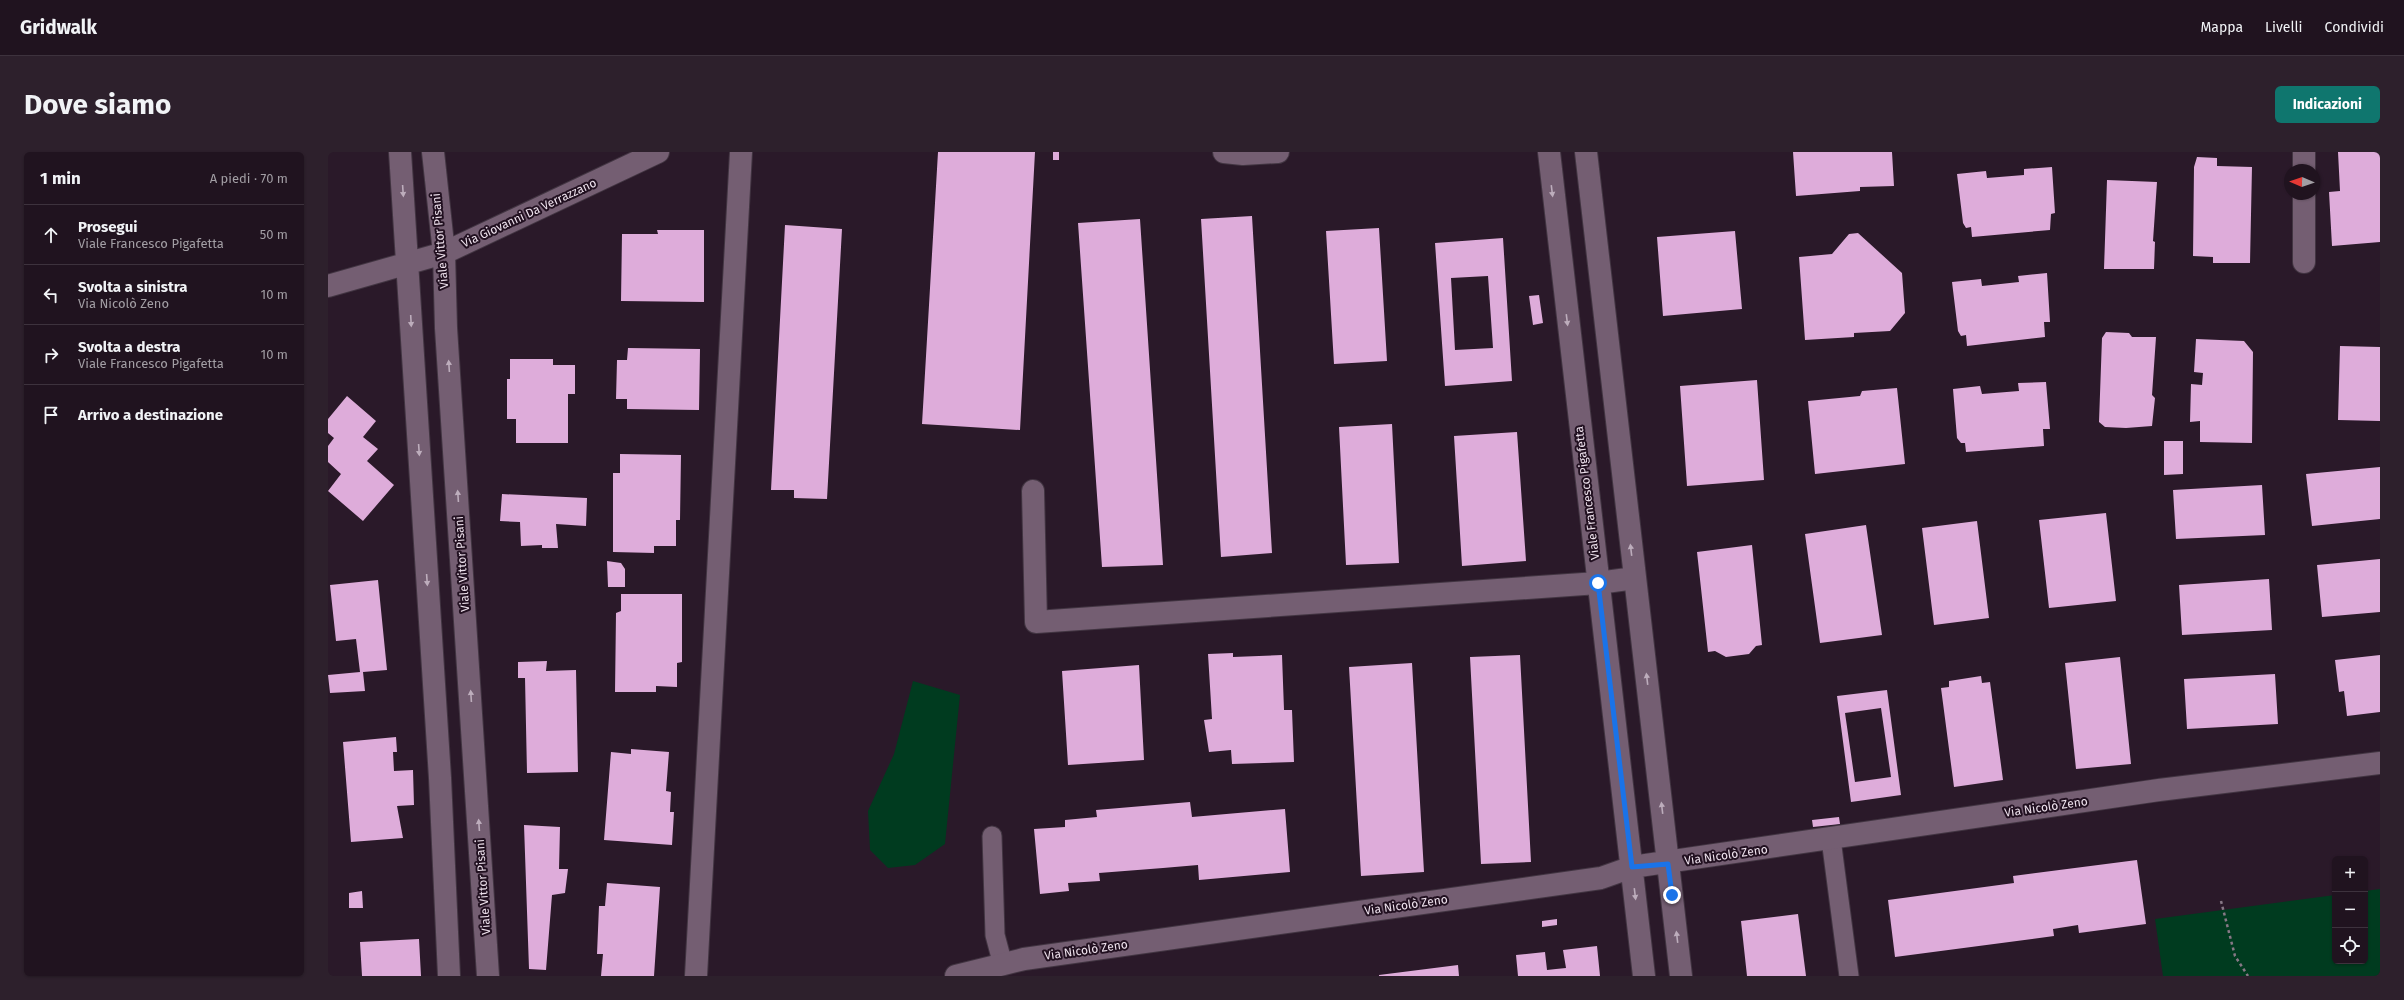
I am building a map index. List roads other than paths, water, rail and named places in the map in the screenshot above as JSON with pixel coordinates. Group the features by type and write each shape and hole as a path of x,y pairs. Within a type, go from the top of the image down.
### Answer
{"street":[{"path":"400,152 440,778 449,976"},
{"name":"Viale Vittor Pisani","path":"433,152 444,253 446,328 488,976"},
{"name":"Via Giovanni Da Verrazzano","path":"328,286 408,265 444,253 658,152"},
{"path":"696,976 741,152"},
{"path":"1224,152 1242,154 1278,152"},
{"name":"Viale Francesco Pigafetta","path":"1549,152 1644,976"},
{"path":"1586,152 1681,976"},
{"path":"2304,152 2304,164"},
{"path":"2304,200 2304,262"},
{"path":"1033,491 1036,622 1598,583 1635,578"},
{"name":"Via Nicolò Zeno","path":"956,976 1024,959 1601,878 1632,867 1668,864 2159,790 2380,763"}],"lane":[{"path":"992,836 995,935 1002,965"},
{"path":"1831,839 1849,976"}]}
